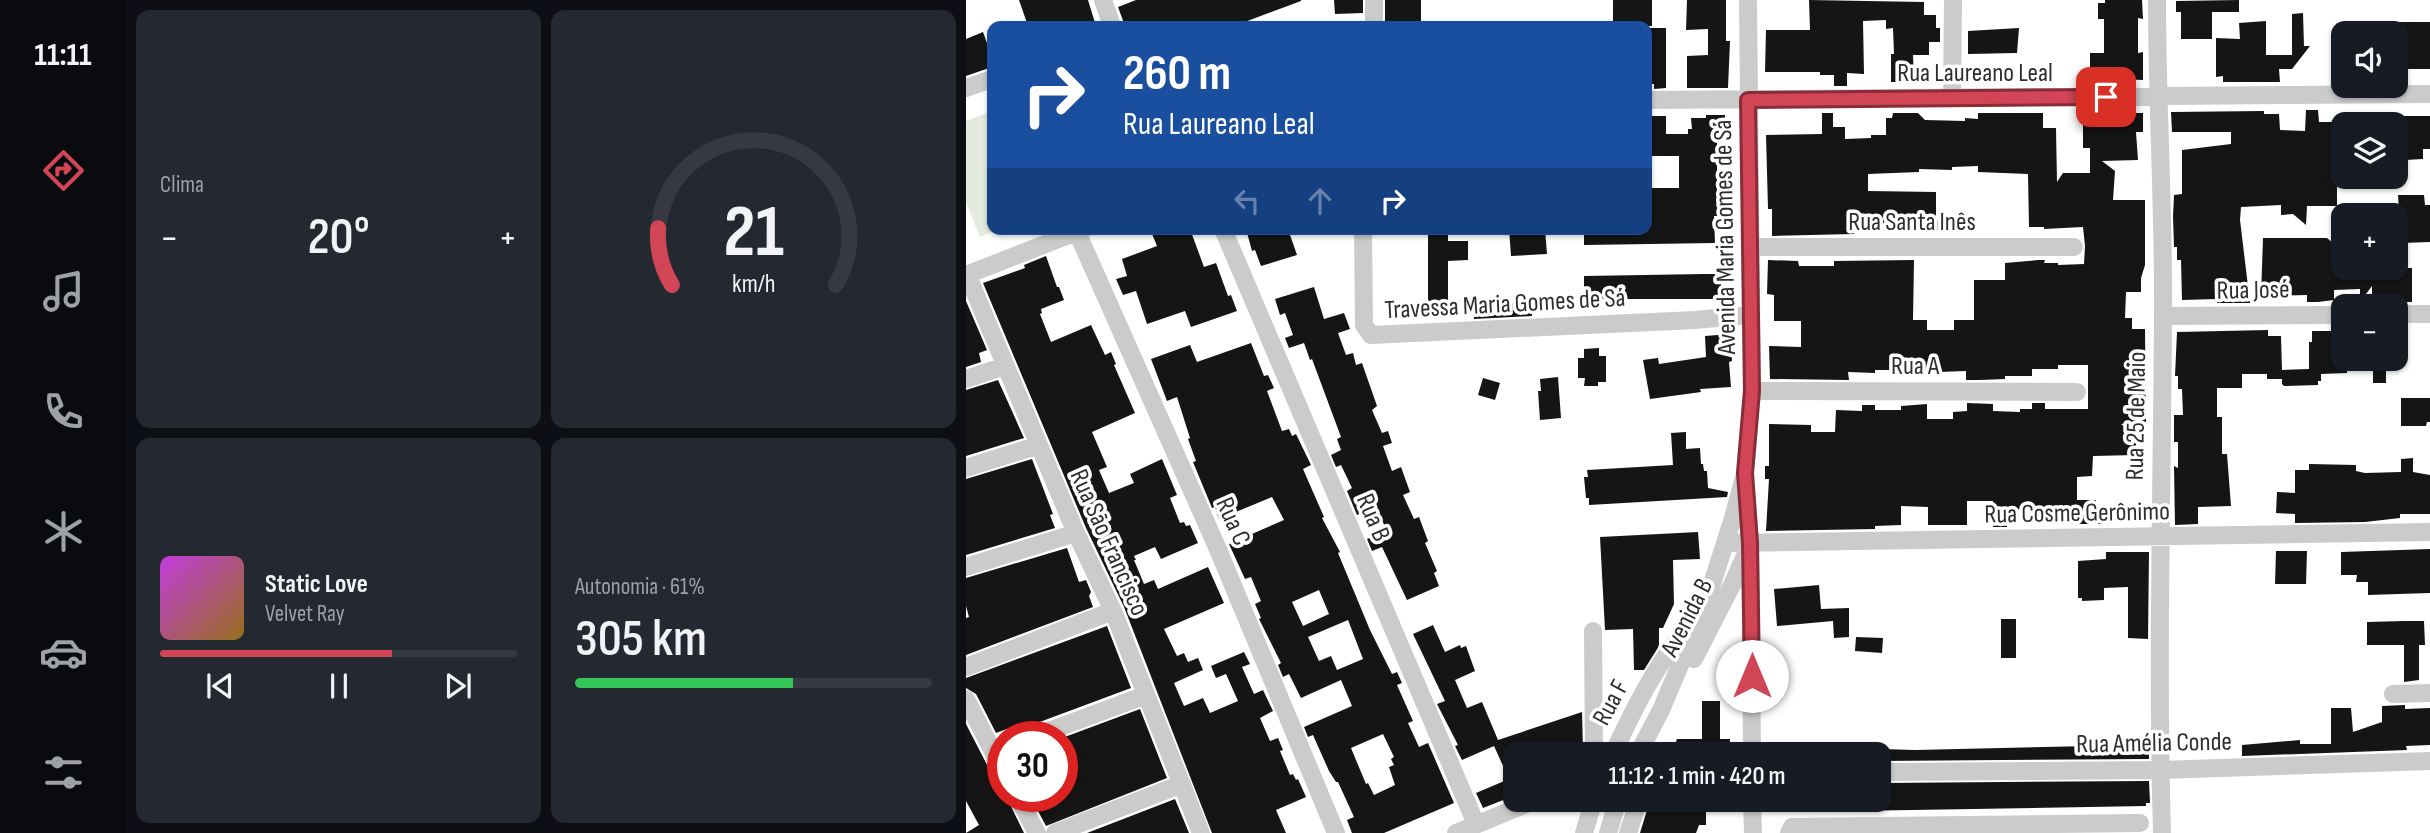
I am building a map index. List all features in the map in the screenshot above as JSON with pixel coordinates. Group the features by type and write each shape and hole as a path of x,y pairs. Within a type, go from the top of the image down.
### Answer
{"street":[{"path":"1103,0 1110,21"},
{"path":"1374,0 1374,21"},
{"name":"Avenida Maria Gomes de Sá","path":"1748,0 1752,391 1745,473 1750,543 1752,742"},
{"path":"1952,98 1953,0"},
{"name":"Rua 25 de Maio","path":"2157,0 2163,316 2159,537 2162,833"},
{"path":"966,89 987,81"},
{"name":"Rua Laureano Leal","path":"1652,100 2430,93"},
{"path":"967,274 1067,235"},
{"name":"Rua C","path":"1082,235 1217,547 1336,833"},
{"name":"Rua B","path":"1226,235 1476,824"},
{"name":"Travessa Maria Gomes de Sá","path":"1363,235 1364,325 1371,335 1750,315"},
{"name":"Rua Santa Inês","path":"1750,247 2074,247"},
{"name":"Rua São Francisco","path":"967,274 1076,533 1113,611 1201,833"},
{"path":"2408,314 2430,314"},
{"name":"Rua José","path":"2163,316 2331,315"},
{"path":"966,379 1005,366"},
{"name":"Rua A","path":"1752,391 2077,392"},
{"path":"966,468 1039,445"},
{"name":"Avenida Maria Gomes de Sá","path":"1726,543 1745,473"},
{"name":"Rua Cosme Gerônimo","path":"1726,543 2430,532"},
{"path":"966,568 1076,533"},
{"name":"Avenida B","path":"1645,742 1705,606 1726,543"},
{"name":"Avenida B","path":"1661,710 1674,696 1733,583 1750,543"},
{"name":"Rua F","path":"1618,742 1656,672 1680,635 1705,606"},
{"path":"966,667 1113,611"},
{"name":"Rua F","path":"1593,631 1594,742"},
{"path":"2393,694 2430,693"},
{"path":"1076,721 1146,695"},
{"path":"966,699 987,732"},
{"name":"Rua Amélia Conde","path":"1891,772 2160,770 2430,761"},
{"path":"1055,833 1182,784"},
{"path":"1026,812 1037,833"},
{"path":"1456,833 1506,812"},
{"path":"1584,833 1590,812"},
{"path":"1608,833 1615,812"},
{"path":"1628,833 1635,812"},
{"path":"1752,812 1753,833"},
{"path":"1789,833 1792,827 2140,823"}],"shaded area":[{"path":"987,113 987,234 980,237 966,203 966,121"}],"building":[{"path":"1019,0 1088,0 1094,21 1026,21"},
{"path":"1136,0 1301,0 1247,21 1123,21 1118,7"},
{"path":"1334,0 1363,0 1363,13 1335,14"},
{"path":"1385,0 1421,0 1421,21 1385,21"},
{"path":"1613,0 1652,0 1652,21 1613,21"},
{"path":"1687,0 1726,0 1726,41 1730,41 1728,88 1687,88 1687,56 1708,55 1708,29 1686,30"},
{"path":"1809,0 1924,2 1924,15 1936,15 1940,42 1929,42 1929,55 1913,55 1914,82 1891,82 1893,28 1886,29 1886,20 1863,21 1864,74 1847,73 1847,86 1834,86 1834,75 1820,75 1820,72 1765,72 1766,30 1810,30"},
{"path":"2105,0 2142,0 2143,19 2138,18 2138,53 2143,52 2143,80 2090,78 2090,53 2104,53 2104,19 2098,19 2098,3 2105,3"},
{"path":"2239,0 2239,12 2212,12 2212,39 2181,39 2181,12 2176,12 2176,1"},
{"path":"2303,13 2304,46 2310,46 2292,69 2279,69 2280,82 2223,82 2223,76 2216,77 2216,38 2240,39 2239,23 2266,21 2266,55 2292,55 2292,14"},
{"path":"2408,22 2430,22 2430,69 2408,69"},
{"path":"1652,28 1666,28 1666,88 1654,89"},
{"path":"2019,28 2017,53 1968,54 1968,31"},
{"path":"983,32 987,43 987,69 966,76 966,39"},
{"path":"2306,110 2318,110 2319,122 2331,122 2331,189 2337,189 2337,203 2331,203 2331,206 2307,206 2306,225 2293,214 2281,215 2281,205 2241,207 2240,220 2250,303 2217,303 2217,299 2182,300 2181,260 2177,260 2177,247 2174,247 2173,216 2174,195 2182,194 2182,150 2231,144 2231,132 2172,132 2171,112 2264,111 2264,114 2279,114 2280,130 2305,131"},
{"path":"1822,113 1833,113 1833,127 1845,127 1845,139 1886,135 1886,118 1892,118 1893,113 1918,113 1925,120 1965,121 1965,118 1978,119 1978,113 2043,113 2043,128 2056,128 2057,182 2063,173 2090,173 2090,148 2083,148 2086,113 2143,113 2143,132 2136,132 2138,160 2102,161 2115,171 2113,200 2145,200 2145,265 2141,292 2126,292 2125,318 2132,318 2132,329 2145,329 2146,422 2121,424 2136,436 2136,455 2093,456 2092,476 2077,477 2077,500 2096,500 2096,512 2101,512 2101,524 2059,524 2059,518 2043,518 2032,509 2007,510 2007,527 1993,527 1993,501 1967,501 1967,525 1928,525 1928,507 1901,506 1901,525 1875,526 1875,529 1766,531 1769,479 1765,479 1765,466 1769,466 1769,424 1811,425 1811,432 1835,432 1836,410 1862,411 1862,405 1875,405 1875,410 1901,410 1901,406 1927,404 1927,419 1953,419 1953,412 1967,411 1967,403 1993,404 1993,411 2020,412 2020,409 2032,409 2032,403 2045,403 2045,409 2088,409 2088,365 2058,365 2058,369 2032,369 2032,376 2005,376 2005,379 1966,380 1966,371 1907,374 1907,370 1875,370 1875,373 1848,372 1849,380 1770,379 1769,346 1801,347 1801,321 1774,321 1774,295 1767,294 1768,260 1798,261 1799,266 1834,266 1834,261 1914,260 1913,320 1927,320 1927,330 1954,330 1954,320 1974,320 1974,280 2005,280 2005,263 2045,260 2044,263 2058,265 2084,264 2083,227 2029,227 2028,174 1978,172 1978,166 1952,167 1952,170 1919,169 1919,172 1868,174 1868,191 1936,192 1936,220 1958,224 1957,230 1907,230 1900,224 1854,226 1854,234 1772,236 1772,209 1768,209 1766,135 1822,134"},
{"path":"1706,115 1725,115 1725,129 1717,129 1717,205 1728,205 1729,216 1714,216 1715,243 1584,245 1584,235 1652,235 1652,188 1679,188 1679,156 1652,156 1652,116 1666,116 1666,134 1688,134 1688,129 1692,129 1691,118 1706,118"},
{"path":"2408,116 2430,116 2430,149 2423,149 2423,159 2408,160"},
{"path":"2398,195 2424,195 2425,205 2430,205 2430,242 2408,243 2408,203 2398,203"},
{"path":"1152,235 1192,235 1204,267 1216,263 1228,296 1231,295 1237,311 1191,327 1185,311 1147,324 1136,291 1123,295 1116,279 1127,276 1122,259 1157,246"},
{"path":"1248,235 1290,235 1297,255 1261,266 1255,250 1252,251"},
{"path":"1428,235 1448,235 1448,241 1468,241 1468,260 1448,261 1448,308 1428,308"},
{"path":"1509,235 1545,235 1547,254 1511,256"},
{"path":"2263,238 2327,238 2331,241 2331,280 2408,280 2408,268 2412,268 2412,302 2408,302 2408,294 2372,294 2372,286 2366,294 2360,294 2360,289 2334,290 2331,300 2318,302 2307,302 2307,295 2261,296"},
{"path":"1046,256 1064,300 1041,309 1040,314 1051,342 1091,325 1105,355 1111,352 1135,413 1092,432 1107,467 1099,470 1109,493 1134,483 1130,474 1162,459 1177,495 1170,498 1180,523 1190,525 1198,543 1161,559 1155,547 1134,556 1144,584 1154,580 1158,589 1208,567 1224,603 1164,629 1177,656 1184,653 1188,662 1198,658 1203,670 1174,683 1184,706 1203,698 1210,713 1238,701 1226,674 1216,678 1211,666 1244,652 1250,664 1242,667 1254,694 1263,690 1273,711 1260,718 1270,741 1278,738 1283,750 1280,751 1290,775 1293,774 1296,780 1298,779 1306,797 1276,810 1286,833 1212,833 1124,607 1086,528 983,283 1025,268 1024,265"},
{"path":"1719,274 1721,296 1718,296 1718,299 1584,299 1584,276"},
{"path":"1314,287 1324,319 1344,313 1350,329 1338,333 1346,355 1353,353 1356,365 1362,363 1377,406 1372,410 1382,433 1388,431 1392,443 1383,446 1392,471 1401,467 1410,492 1403,495 1414,519 1419,517 1428,541 1425,543 1437,571 1434,573 1439,586 1407,600 1382,547 1372,551 1367,539 1387,531 1376,507 1357,515 1347,491 1352,488 1341,465 1336,467 1331,455 1341,450 1337,439 1341,437 1312,359 1310,360 1304,343 1289,348 1285,338 1293,335 1285,313 1280,315 1275,299"},
{"path":"966,301 987,350 979,353 981,362 966,367"},
{"path":"1531,302 1532,316 1474,319 1473,305"},
{"path":"2268,330 2268,336 2281,336 2282,370 2309,369 2309,342 2312,342 2312,331 2331,331 2331,371 2347,371 2321,374 2318,385 2284,386 2282,379 2267,379 2267,374 2242,374 2242,388 2217,388 2217,417 2222,417 2222,454 2227,454 2231,506 2198,507 2198,524 2175,525 2174,466 2178,468 2178,442 2174,442 2174,415 2183,415 2182,389 2178,389 2178,376 2175,376 2177,332"},
{"path":"1730,334 1731,387 1700,389 1701,392 1650,399 1643,360 1658,358 1659,364 1706,357 1705,336"},
{"path":"1251,343 1264,376 1268,375 1274,388 1267,391 1282,431 1289,429 1292,436 1296,434 1311,465 1303,469 1324,517 1322,518 1340,552 1338,553 1370,630 1392,674 1397,672 1402,683 1397,685 1413,721 1408,723 1419,747 1428,743 1454,803 1384,833 1352,833 1347,820 1354,817 1313,735 1308,737 1304,727 1352,706 1341,680 1301,698 1289,674 1283,677 1278,665 1281,663 1259,619 1261,618 1255,604 1261,601 1251,577 1245,579 1229,544 1284,520 1272,497 1219,519 1193,462 1196,461 1177,397 1167,401 1151,359 1190,345 1197,362","holes":["1319,590 1329,614 1303,626 1292,602","1348,620 1363,659 1337,670 1331,656 1319,661 1308,637","1383,734 1394,757 1391,759 1394,765 1389,767 1395,785 1374,795 1368,783 1366,784 1351,748"]},
{"path":"1599,348 1599,356 1606,356 1606,382 1598,382 1598,386 1584,386 1585,378 1578,378 1578,358 1584,358 1584,349"},
{"path":"2373,371 2386,371 2386,383 2373,383"},
{"path":"1558,377 1561,418 1540,420 1540,379"},
{"path":"1483,378 1500,383 1495,400 1478,395"},
{"path":"998,380 1024,438 966,456 966,390"},
{"path":"2401,398 2430,398 2430,422 2427,422 2426,426 2401,426"},
{"path":"1686,432 1686,449 1700,448 1701,464 1704,471 1707,471 1708,488 1728,492 1727,497 1589,505 1584,477 1588,477 1587,470 1673,465 1671,433"},
{"path":"2413,458 2413,472 2430,475 2430,514 2400,514 2400,518 2365,522 2295,523 2295,514 2276,513 2277,492 2295,493 2295,470 2309,470 2309,464 2356,465 2356,471 2365,473 2401,472 2401,459"},
{"path":"1032,459 1053,514 1050,515 1055,528 966,555 966,479"},
{"path":"1698,532 1700,559 1673,560 1674,604 1663,628 1659,628 1659,646 1644,670 1634,670 1633,629 1605,630 1600,537"},
{"path":"1067,548 1079,582 1086,580 1093,607 966,655 966,618 969,617 966,606 966,578"},
{"path":"2430,549 2430,593 2368,595 2368,582 2356,582 2357,575 2341,575 2341,552"},
{"path":"2276,551 2307,551 2306,584 2275,584"},
{"path":"2106,552 2149,552 2148,639 2128,638 2128,587 2104,588 2104,600 2082,601 2082,598 2078,598 2078,561 2106,559"},
{"path":"1819,585 1821,609 1849,608 1849,637 1834,638 1833,621 1777,626 1774,589"},
{"path":"2001,619 2016,619 2016,658 2001,658"},
{"path":"2424,621 2425,645 2419,645 2419,680 2404,682 2404,645 2367,645 2367,622"},
{"path":"1433,625 1445,652 1460,645 1461,648 1466,646 1475,671 1455,680 1467,708 1482,702 1498,740 1582,712 1583,742 1503,742 1503,766 1494,746 1462,760 1455,746 1458,745 1437,704 1445,701 1413,634"},
{"path":"1107,626 1131,688 1042,721 990,721 976,694 966,688 966,678"},
{"path":"1856,637 1883,638 1882,653 1855,651"},
{"path":"1702,701 1720,701 1720,739 1730,739 1730,742 1676,742 1677,739 1702,739"},
{"path":"2405,705 2405,709 2430,708 2430,745 2406,746 2407,750 2242,756 2242,745 2300,740 2300,744 2331,744 2331,708 2351,708 2353,732 2382,722 2382,706"},
{"path":"1140,709 1167,778 1046,826 1039,812 1078,812 1078,732"},
{"path":"966,724 987,765 987,812 1014,812 1024,833 966,833 979,825 966,801"},
{"path":"2137,745 2137,750 2149,748 2149,759 1891,761 1891,749"},
{"path":"2149,781 2150,803 2146,803 2146,806 1891,810 1891,783"},
{"path":"1503,782 1503,800 1483,808 1476,793"},
{"path":"1175,799 1189,833 1087,833"},
{"path":"1646,812 1706,812 1706,825 1699,825 1696,833 1640,833"}],"route":[{"path":"1752,676 1750,543 1745,473 1752,391 1748,100 2106,97"}]}
